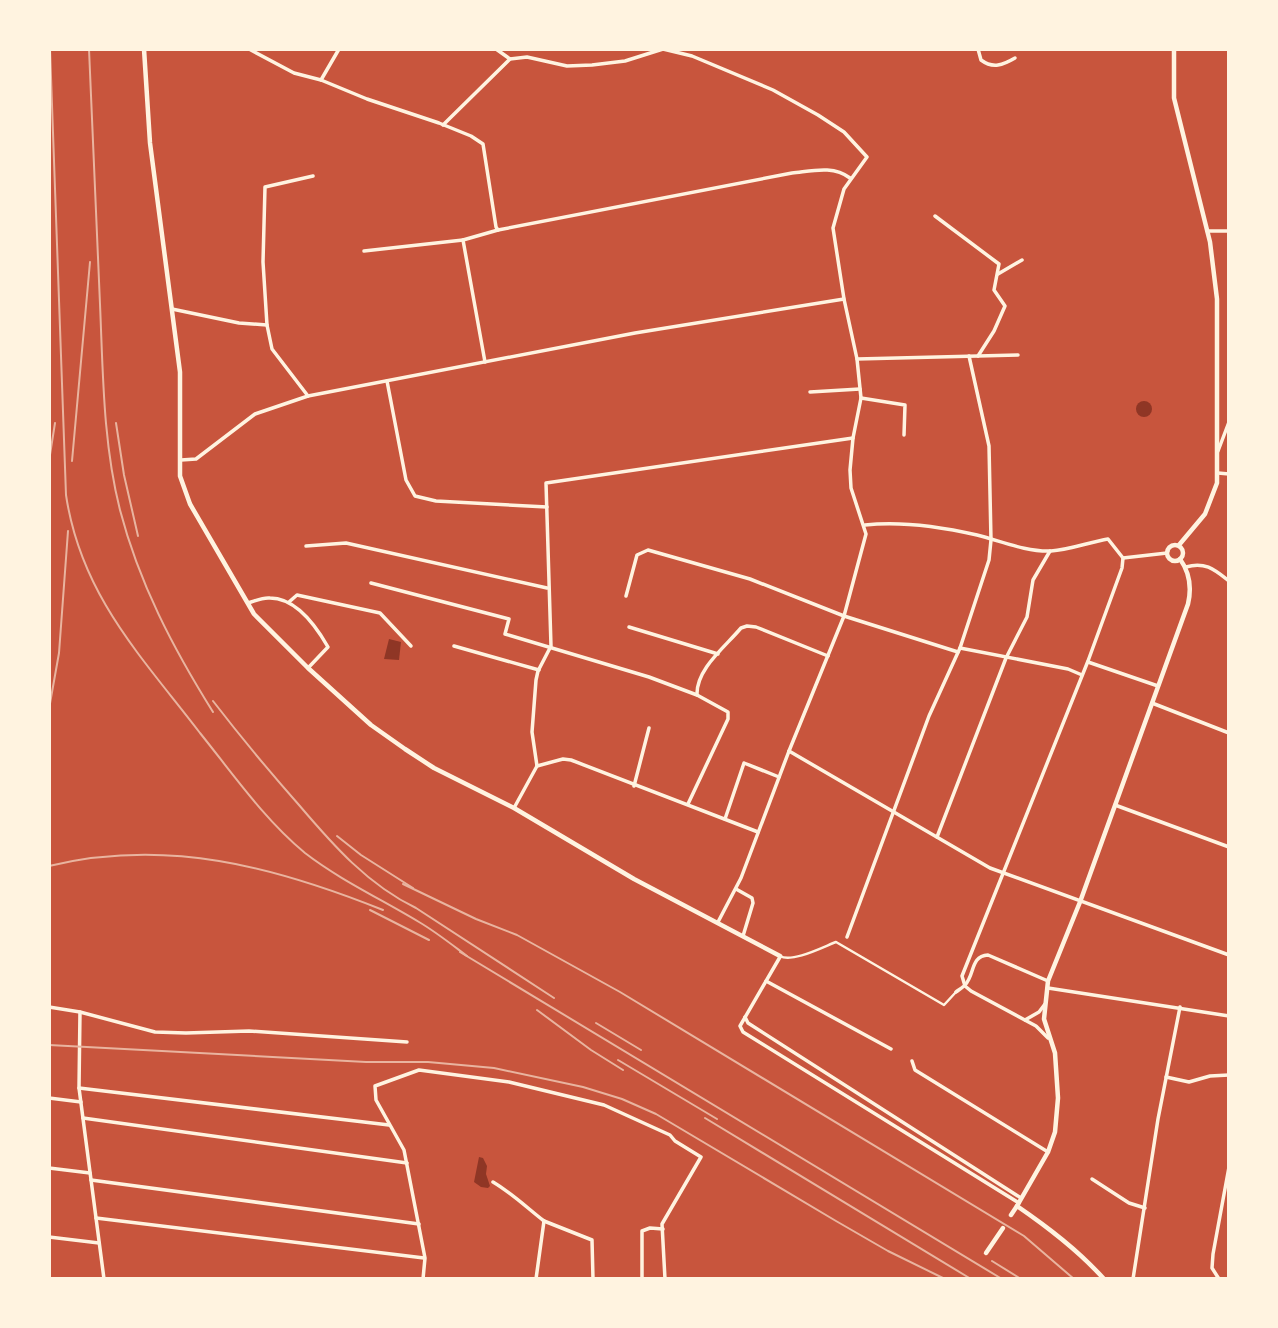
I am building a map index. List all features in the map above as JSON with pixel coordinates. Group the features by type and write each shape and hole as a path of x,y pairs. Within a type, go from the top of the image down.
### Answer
{"street":[{"path":"144,49 150,143 180,372 179,460 182,481 188,498 247,603 265,628 391,740 435,768 514,808 634,878 785,960 836,942 944,1005 965,986 977,959 982,956 988,956 1048,981"},
{"path":"249,49 294,73 321,80 471,136 482,144 495,227 498,230"},
{"path":"321,80 339,49"},
{"path":"496,49 510,59"},
{"path":"978,49 981,60 989,65 1000,65 1015,58"},
{"path":"1174,49 1174,98 1207,231 1217,284 1216,489 1208,507 1179,545"},
{"path":"443,125 510,59 527,57 568,66 625,61 663,50 692,56 774,90 844,132 867,157 850,178 838,203 833,228 857,359 861,398 853,438 851,488 866,534 845,616 736,889 718,922"},
{"path":"364,251 463,240 498,230 792,173 827,169 842,172 850,178"},
{"path":"308,396 272,349 267,325 263,262 265,187 313,176"},
{"path":"935,216 999,264 994,290 1005,306 994,331 978,356"},
{"path":"1207,231 1229,231"},
{"path":"463,240 485,362"},
{"path":"998,274 1022,260"},
{"path":"179,460 196,460 255,414 308,396 695,323 844,299"},
{"path":"171,309 239,323 267,325"},
{"path":"857,359 1018,355"},
{"path":"847,937 929,716 959,650 989,559 992,540 989,446 969,356"},
{"path":"387,380 406,480 415,496 436,501 547,507"},
{"path":"810,392 860,389"},
{"path":"861,398 905,405 904,435"},
{"path":"1218,451 1229,422"},
{"path":"514,808 537,766 532,732 539,670 551,646 547,588 546,483 853,438"},
{"path":"1218,473 1229,474"},
{"path":"865,526 882,523 932,528 1050,551 1108,539 1123,558 1122,568 1088,662 962,976 965,986 1036,1026 1048,1038"},
{"path":"306,546 346,543 547,588"},
{"path":"1123,558 1168,552 1173,545 1179,545"},
{"path":"1179,545 1183,552 1180,559"},
{"path":"626,596 637,555 649,551 750,579 845,616 959,650 1068,669 1082,675"},
{"path":"937,837 1006,658 1027,617 1033,580 1050,551"},
{"path":"1168,552 1172,559 1180,559"},
{"path":"1011,1215 1048,1152 1055,1132 1058,1098 1055,1053 1044,1019 1048,981 1080,902 1190,596 1191,584 1180,559"},
{"path":"1185,567 1197,564 1210,567 1229,581"},
{"path":"371,583 509,619 505,634 649,677 697,695 728,712 728,719 688,804"},
{"path":"289,602 297,595 380,614 411,646"},
{"path":"247,603 269,597 289,602 319,631 328,646 308,668"},
{"path":"697,695 697,684 718,654 741,628 747,626 828,656"},
{"path":"629,627 718,654"},
{"path":"454,646 539,670"},
{"path":"1088,662 1158,686"},
{"path":"1152,703 1229,733"},
{"path":"635,786 649,728"},
{"path":"789,751 1003,874 1229,955"},
{"path":"537,766 567,759 759,832"},
{"path":"725,819 744,763 779,777"},
{"path":"1115,805 1229,847"},
{"path":"736,889 752,898 753,903 743,936"},
{"path":"780,956 740,1026 743,1032 1019,1202"},
{"path":"766,981 891,1049"},
{"path":"1048,988 1229,1016"},
{"path":"1025,1020 1039,1012 1045,1004"},
{"path":"49,1007 80,1012 155,1032 249,1031 407,1042"},
{"path":"1133,1279 1180,1007"},
{"path":"80,1012 79,1088 104,1279"},
{"path":"745,1017 748,1023 1019,1202 1069,1243 1104,1279"},
{"path":"912,1061 915,1070 1048,1152"},
{"path":"423,1279 425,1258 404,1150 376,1100 375,1086 419,1069 533,1087 604,1105 670,1135 701,1157 662,1224 665,1279"},
{"path":"1166,1077 1189,1082 1210,1076 1229,1075"},
{"path":"79,1088 390,1125"},
{"path":"49,1098 81,1102"},
{"path":"83,1118 407,1163"},
{"path":"1219,1279 1212,1268 1213,1254 1229,1167"},
{"path":"49,1168 90,1173"},
{"path":"1092,1179 1129,1203 1145,1208"},
{"path":"91,1180 419,1224"},
{"path":"493,1182 514,1194 544,1222 592,1240 593,1279"},
{"path":"96,1218 425,1258"},
{"path":"536,1279 544,1222"},
{"path":"642,1279 642,1231 650,1228 663,1229"},
{"path":"986,1253 1003,1228"},
{"path":"49,1237 100,1243"}],"shaded area":[{"path":"1144,401 1150,403 1150,415 1144,417 1138,415 1136,409 1138,403"},
{"path":"389,639 401,642 399,660 384,659"},
{"path":"479,1157 483,1158 487,1166 488,1188 474,1182"}],"railway":[{"path":"50,49 66,495 85,564 99,594 136,650 276,826 318,863 425,926 467,956"},
{"path":"89,49 103,382 114,485 128,537 147,589 184,664 213,712"},
{"path":"72,461 90,262"},
{"path":"49,461 55,423"},
{"path":"116,423 138,536"},
{"path":"49,709 59,653 68,531"},
{"path":"213,701 312,820 367,876 554,998"},
{"path":"337,836 361,855 413,888"},
{"path":"49,866 93,858 136,855 219,861 301,881 383,910"},
{"path":"403,884 476,919 517,935 620,992 1024,1236 1074,1279"},
{"path":"370,910 429,940"},
{"path":"460,952 1002,1279"},
{"path":"537,1010 623,1070"},
{"path":"596,1023 641,1050"},
{"path":"49,1045 366,1062 428,1062 494,1068 583,1087 622,1099 656,1114 888,1251 945,1279"},
{"path":"618,1060 717,1119"},
{"path":"705,1118 971,1279"},
{"path":"992,1261 1021,1279"}]}
